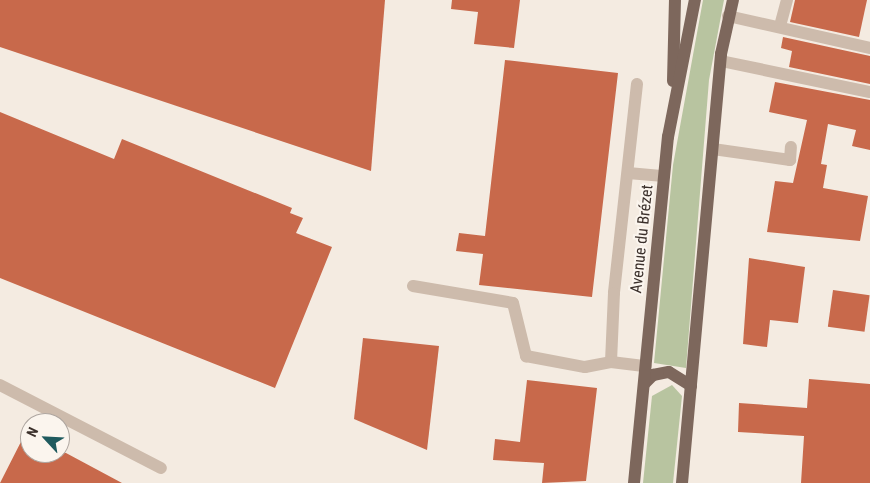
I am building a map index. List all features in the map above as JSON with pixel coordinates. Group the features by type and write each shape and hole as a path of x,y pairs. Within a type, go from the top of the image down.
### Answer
{"main road":[{"path":"675,0 671,58 675,93"},
{"name":"Avenue du Brézet","path":"634,483 664,176 675,93 695,0"},
{"path":"682,483 720,61 728,16 733,0"},
{"path":"644,384 653,375 668,372 691,386"}],"lane":[{"path":"780,26 787,0"},
{"path":"728,16 780,26 870,48"},
{"path":"720,61 870,92"},
{"path":"611,362 614,293 638,84"},
{"path":"713,149 790,160 791,148"},
{"path":"628,173 664,176"},
{"path":"413,286 513,304 526,356 585,367 611,362 646,366"},
{"path":"0,385 161,468"}],"green space":[{"path":"703,0 724,0 709,80 686,368 654,363 673,165"},
{"path":"672,385 682,396 673,483 643,483 652,396"}],"building":[{"path":"0,0 385,0 371,171 0,47"},
{"path":"452,0 520,0 514,48 474,44 478,12 451,9"},
{"path":"795,0 867,0 859,37 790,22"},
{"path":"783,37 870,56 870,84 789,67 792,51 781,48"},
{"path":"505,60 618,73 592,297 479,285 483,254 456,251 459,233 485,236"},
{"path":"775,82 870,100 870,150 852,146 856,130 828,124 821,164 827,165 823,188 868,196 860,241 767,232 775,181 793,183 807,120 769,112"},
{"path":"0,112 114,159 122,139 292,208 290,213 303,218 296,233 332,247 275,388 0,278"},
{"path":"749,258 805,267 798,323 770,320 767,347 743,344"},
{"path":"833,290 870,295 864,332 828,327"},
{"path":"363,338 439,346 427,450 354,419"},
{"path":"809,379 870,384 870,483 801,483 804,436 738,432 739,403 807,408"},
{"path":"527,380 597,388 586,481 542,483 544,463 493,460 495,439 520,442"},
{"path":"20,444 20,463 70,463 70,455 122,483 0,483"}]}
